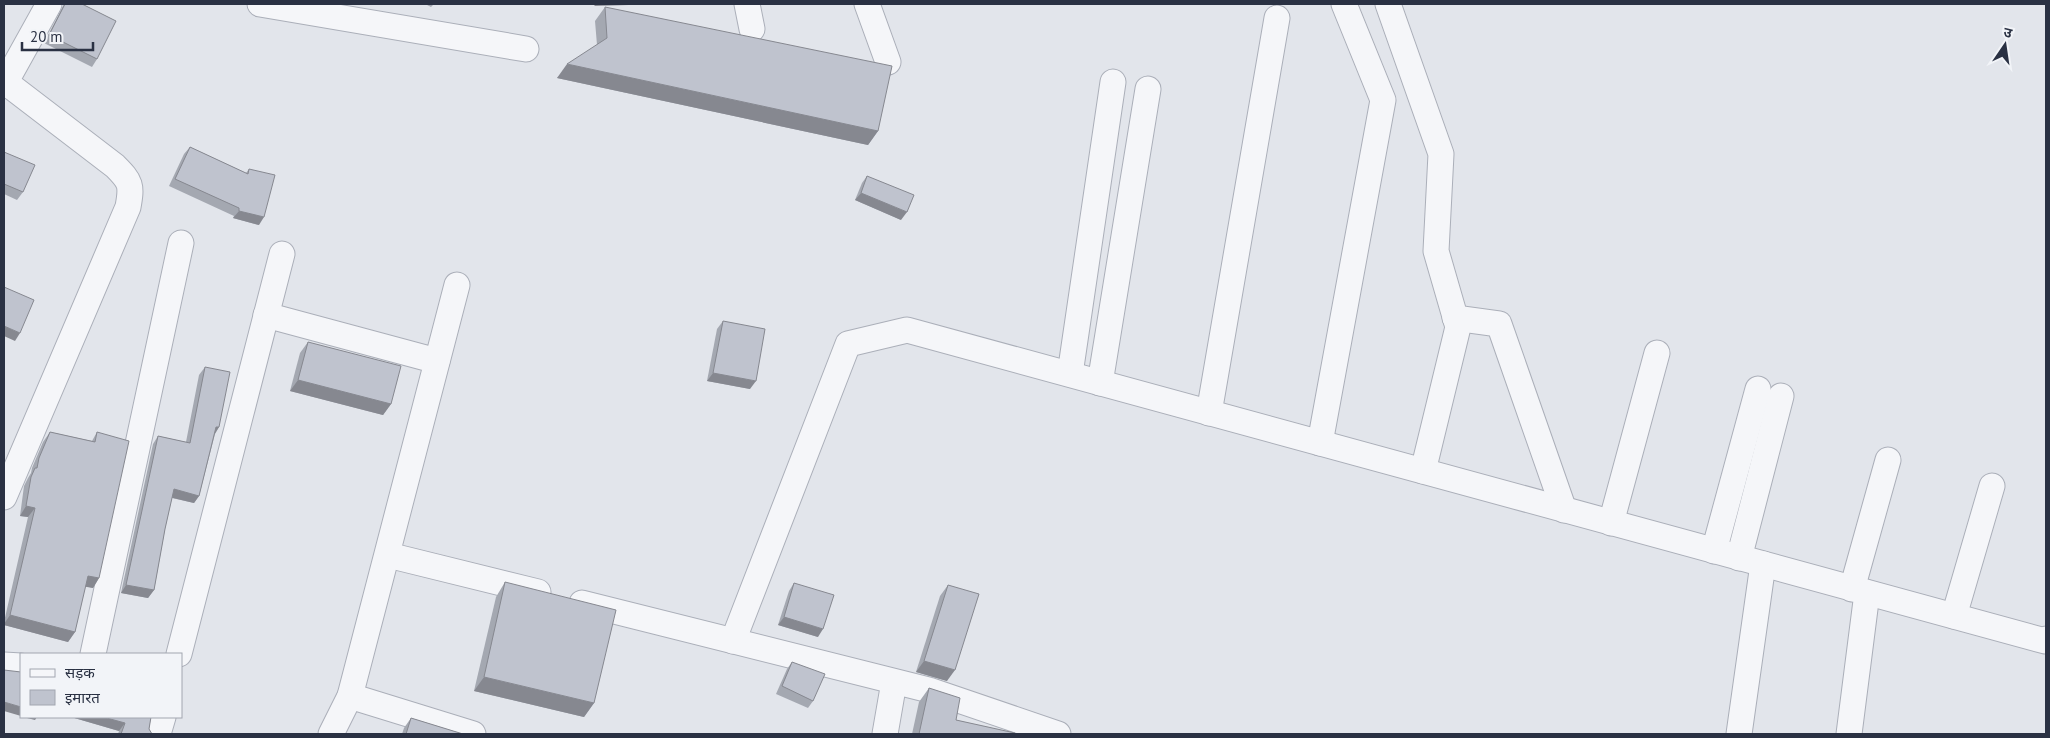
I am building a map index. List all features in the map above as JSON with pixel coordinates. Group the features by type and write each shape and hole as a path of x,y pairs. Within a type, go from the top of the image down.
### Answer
{"street":[{"path":"4,497 128,207 132,189 125,176 115,166 4,82 49,4"},
{"path":"260,4 526,48"},
{"path":"747,4 752,29"},
{"path":"868,4 888,62"},
{"path":"1320,443 1382,100 1344,4"},
{"path":"1388,4 1440,154 1436,251 1458,327 1423,471"},
{"path":"1210,413 1278,18"},
{"path":"1070,374 1112,82"},
{"path":"1100,383 1148,89"},
{"path":"93,653 181,243"},
{"path":"179,653 282,254"},
{"path":"331,734 350,696 457,285"},
{"path":"266,315 438,361"},
{"path":"1455,318 1499,324 1564,510"},
{"path":"733,641 848,344 907,330 1860,591 2045,641 2046,639"},
{"path":"1611,523 1657,353"},
{"path":"1714,551 1770,392 1739,558"},
{"path":"1849,734 1860,591 1888,460"},
{"path":"1954,616 1992,486"},
{"path":"388,555 929,690 1033,730 1058,734"},
{"path":"1739,734 1763,564"},
{"path":"4,665 20,666"},
{"path":"885,734 894,682"},
{"path":"350,696 473,734"},
{"path":"158,734 162,718"}],"building":[{"path":"65,4 82,4 116,21 97,59 49,35"},
{"path":"605,7 892,66 878,131 567,64 607,38"},
{"path":"190,147 248,174 249,169 275,175 264,217 239,211 239,208 175,179"},
{"path":"4,152 35,165 23,192 4,184"},
{"path":"867,176 914,195 907,212 861,193"},
{"path":"4,287 34,300 20,333 4,326"},
{"path":"723,321 765,329 756,381 713,373"},
{"path":"308,342 401,366 391,404 298,380"},
{"path":"205,367 230,372 219,427 216,427 199,496 174,489 154,590 126,585 158,436 190,443"},
{"path":"50,432 95,442 97,432 129,441 99,578 88,576 75,632 10,615 35,508 26,506 31,477 35,468 37,468 39,458"},
{"path":"505,582 616,610 594,703 484,677"},
{"path":"794,583 834,595 823,629 784,617"},
{"path":"948,585 979,594 955,670 924,661"},
{"path":"792,662 825,674 813,701 782,686"},
{"path":"4,670 20,672 20,707 4,702"},
{"path":"929,688 960,698 956,720 1015,734 919,734"},
{"path":"107,718 151,718 149,729 152,734 121,734 125,723"},
{"path":"411,718 463,734 406,734"}]}
